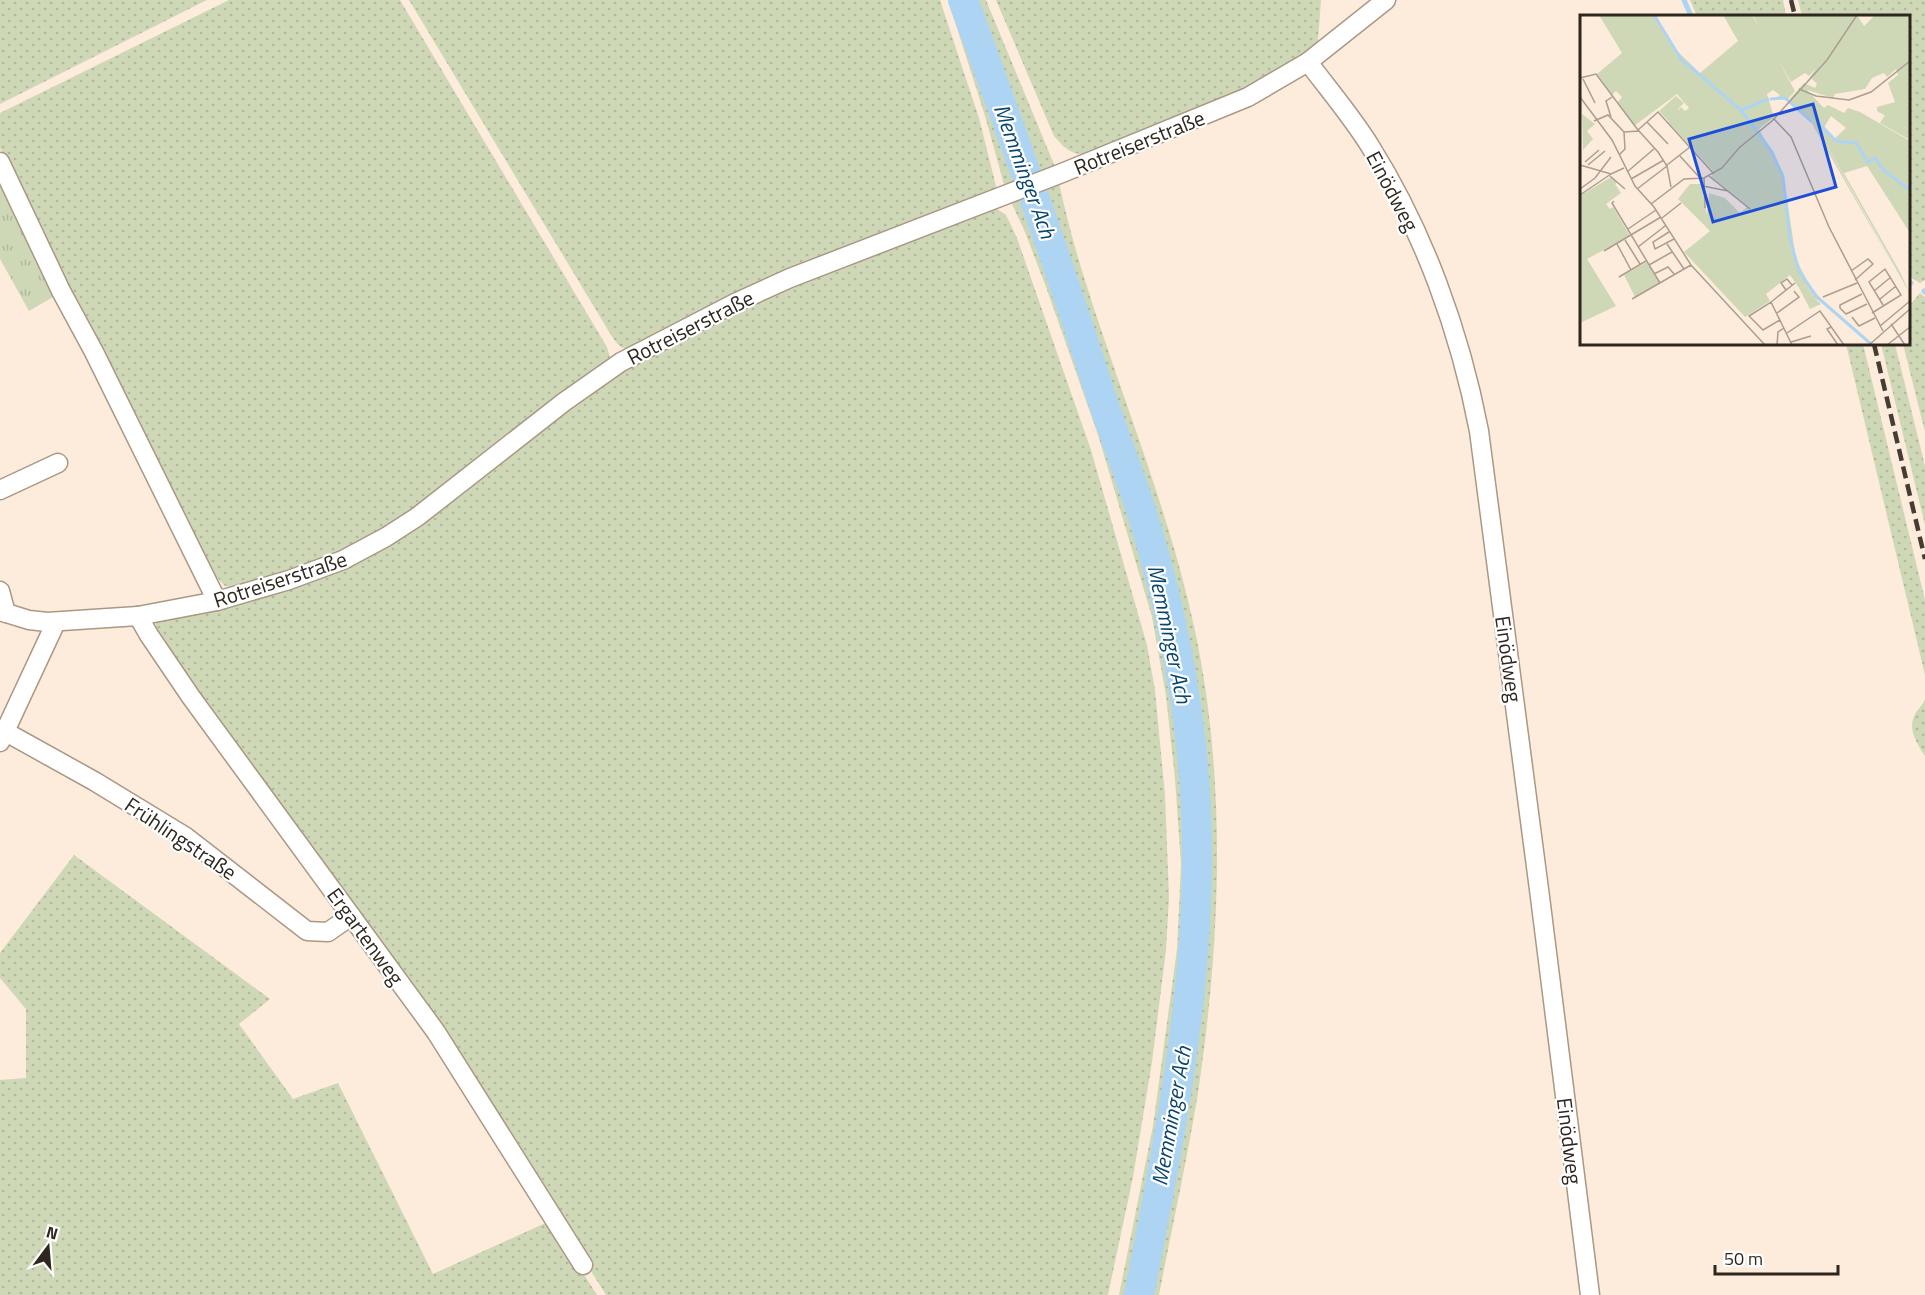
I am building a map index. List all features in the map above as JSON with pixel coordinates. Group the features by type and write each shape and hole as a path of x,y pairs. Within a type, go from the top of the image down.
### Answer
{"street":[{"name":"Rotreiserstraße","path":"3,612 29,620 56,622 138,616 218,601 289,580 344,560 417,517 564,402 621,362 681,329 790,278 1051,178 1248,97 1308,62 1386,0"},
{"name":"Einödweg","path":"1308,62 1370,146 1397,195 1440,290 1463,355 1471,389 1479,431 1524,772 1590,1295"},
{"path":"0,162 61,291 94,352 218,601"},
{"path":"0,490 58,463"},
{"path":"0,591 3,612"},
{"name":"Ergartenweg","path":"138,616 191,697 454,1059 583,1265"},
{"path":"2,736 56,622"},
{"name":"Frühlingstraße","path":"2,736 94,781 186,837 308,931 328,932 351,916"}],"green space":[{"path":"0,0 207,0 0,104"},
{"path":"229,0 400,0 607,347 610,357 607,362 410,514 330,558 236,588 225,586 211,571 0,148 0,113"},
{"path":"409,0 940,0 979,118 997,190 628,349 618,344 611,335"},
{"path":"948,0 986,0 1056,169 1005,188"},
{"path":"996,0 1321,0 1318,41 1308,51 1263,82 1084,154 1079,154 1064,146 1054,136"},
{"path":"1690,0 1783,0 1786,15 1697,15"},
{"path":"1798,0 1925,0 1925,280 1920,283 1910,277 1910,15 1802,15"},
{"path":"1059,183 1080,265 1171,538 1194,626 1205,683 1212,741 1217,859 1212,976 1198,1093 1159,1295 1119,1295 1153,1126 1177,949 1181,864 1175,779 1166,696 1152,617 1098,435 1046,287 1010,200"},
{"path":"0,185 60,293 29,311 0,259"},
{"path":"996,208 1006,215 1017,238 1091,450 1147,645 1155,690 1165,795 1169,897 1166,950 1152,1062 1133,1177 1108,1295 606,1295 574,1244 156,633 156,622 159,619 285,588 509,452 635,362 790,286"},
{"path":"1920,293 1925,297 1925,432 1903,345 1910,345 1910,305"},
{"path":"1846,345 1863,345 1925,600 1925,675"},
{"path":"1881,345 1895,345 1925,466 1925,525"},
{"path":"1925,699 1925,756 1913,734 1912,723"},
{"path":"74,855 270,999 239,1024 293,1099 338,1083 433,1274 550,1221 597,1295 0,1295 0,1080 26,1078 26,1009 0,978 0,953"}],"waterway":[{"name":"Memminger Ach","path":"963,0 1035,199 1143,516 1169,614 1190,738 1197,863 1191,972 1178,1080 1139,1295"},
{"path":"1684,0 1691,15"}],"railway":[{"path":"1791,0 1795,15"},
{"path":"1874,345 1925,559"}]}
